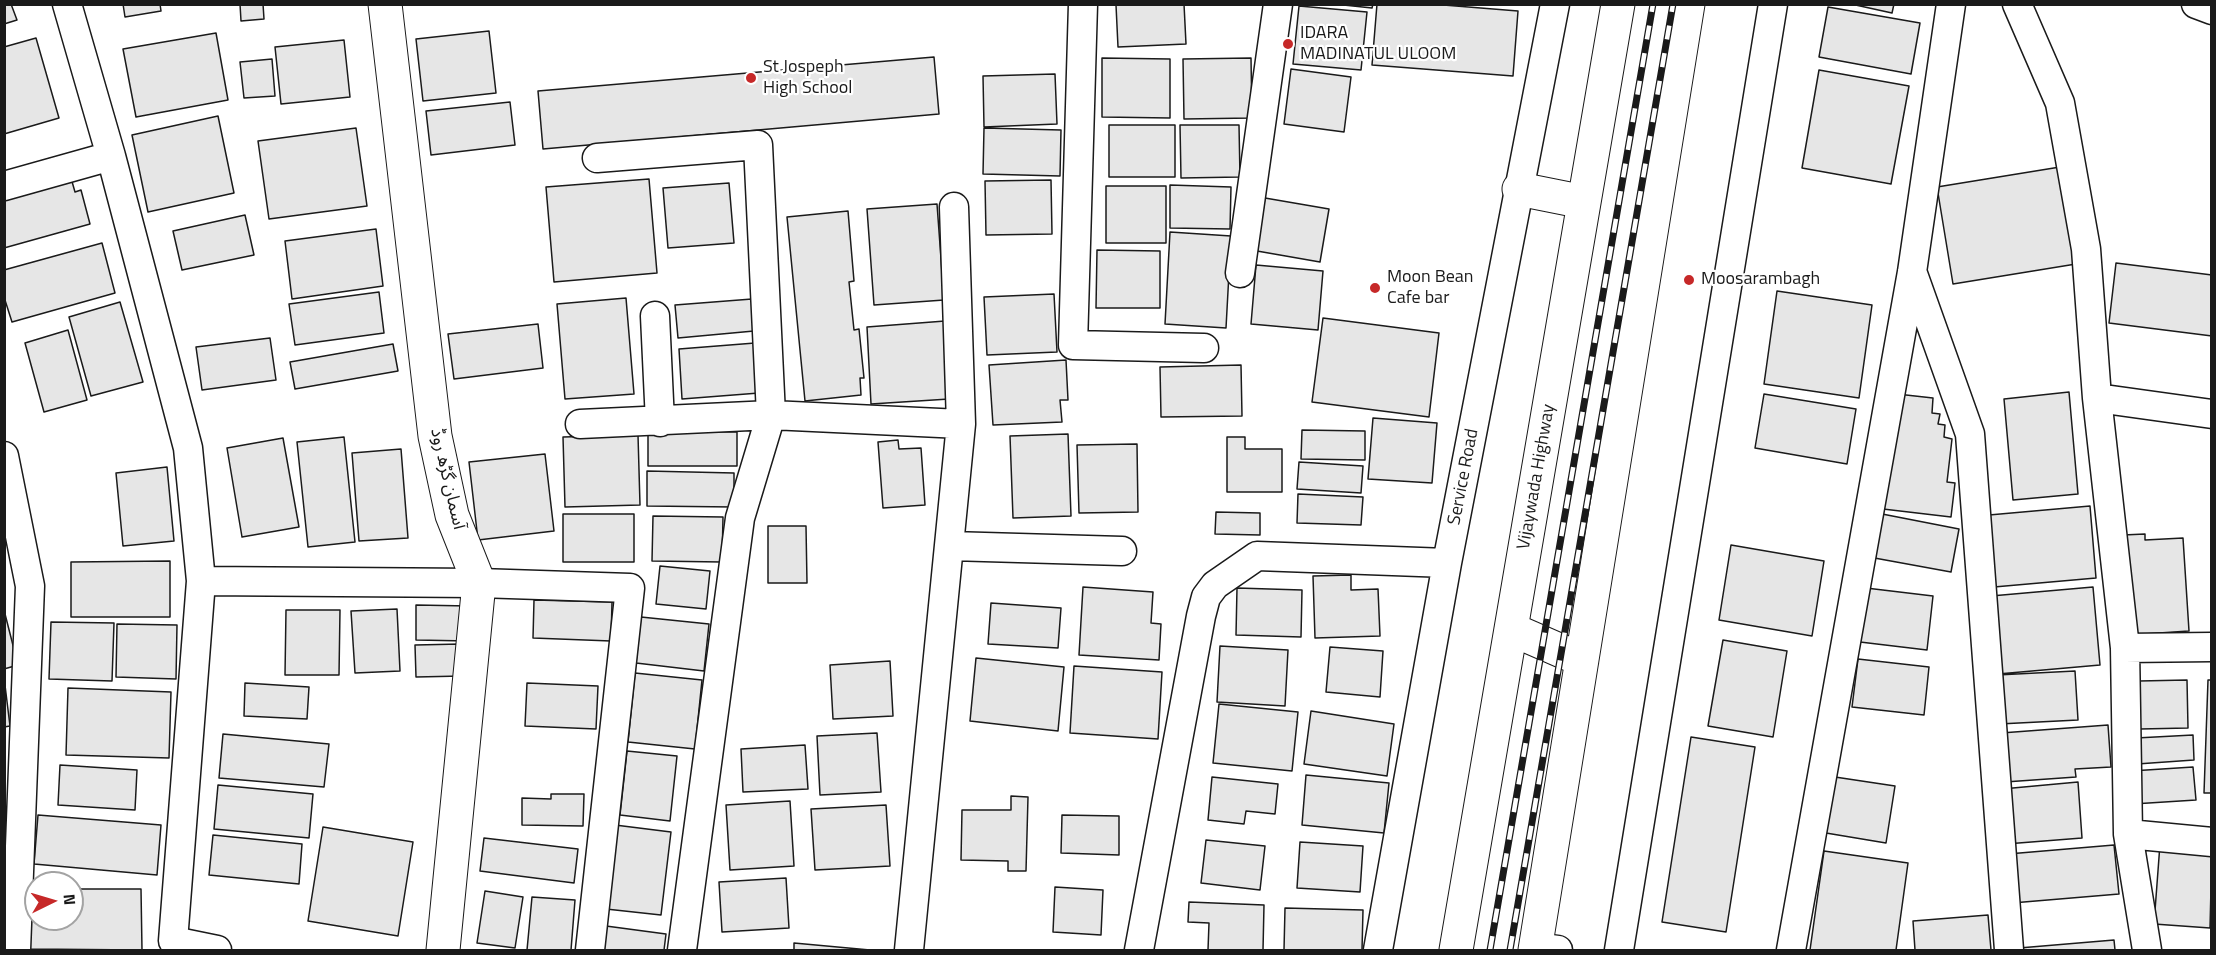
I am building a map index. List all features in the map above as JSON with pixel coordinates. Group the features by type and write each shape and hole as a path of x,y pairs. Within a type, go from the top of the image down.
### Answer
{"main road":[{"name":"آسمان گڑھ روڈ","path":"385,4 435,436 452,514 479,583 442,951"},
{"name":"Vijaywada Highway","path":"1456,951 1618,4"},
{"path":"1543,949 1582,660 1688,4"},
{"path":"1519,189 1584,202"},
{"path":"1511,629 1582,660"}],"street":[{"path":"68,4 111,156 188,448 201,581 173,941 217,951"},
{"path":"1083,4 1073,345 1204,348"},
{"path":"1240,273 1278,4"},
{"name":"Service Road","path":"1378,951 1447,563 1555,4"},
{"path":"1620,951 1773,4"},
{"path":"1791,951 1912,272 1951,4"},
{"path":"2017,4 2060,103 2086,249 2097,398 2125,648 2128,834 2146,951"},
{"path":"2196,4 2211,10"},
{"path":"597,158 758,145 771,415 740,518 682,951"},
{"path":"4,186 111,156"},
{"path":"909,951 961,424 954,207"},
{"path":"1912,272 1970,434 2009,951"},
{"path":"654,316 660,422"},
{"path":"2097,398 2211,414"},
{"path":"580,424 771,415 961,424"},
{"path":"4,456 17,589 16,951"},
{"path":"950,546 1122,551"},
{"path":"1139,951 1201,616 1206,597 1215,585 1257,555 1447,563"},
{"path":"201,581 479,583 630,588 590,951"},
{"path":"2125,648 2211,647"},
{"path":"2128,834 2211,842"}],"building":[{"path":"4,4 11,4 17,20 4,24"},
{"path":"123,4 160,4 161,11 125,17"},
{"path":"240,4 263,4 264,19 241,21"},
{"path":"1184,4 1186,44 1118,47 1116,5"},
{"path":"1334,4 1373,4 1372,8"},
{"path":"1377,4 1431,4 1518,11 1513,76 1372,65"},
{"path":"1851,4 1894,4 1892,13"},
{"path":"1299,6 1367,12 1361,70 1293,64"},
{"path":"1828,7 1920,23 1911,74 1819,57"},
{"path":"489,31 496,93 423,101 416,39"},
{"path":"216,33 228,100 136,117 123,49"},
{"path":"36,38 59,118 4,134 4,47"},
{"path":"344,40 350,97 281,104 275,47"},
{"path":"934,57 939,114 543,149 538,91"},
{"path":"1102,58 1170,59 1170,118 1102,117"},
{"path":"1251,58 1252,118 1184,119 1183,59"},
{"path":"272,59 275,96 244,98 240,62"},
{"path":"1291,69 1351,77 1344,132 1284,124"},
{"path":"1819,70 1909,86 1891,184 1802,168"},
{"path":"1055,74 1057,124 984,127 983,76"},
{"path":"510,102 515,145 431,155 426,111"},
{"path":"218,116 234,193 148,212 132,135"},
{"path":"1109,125 1175,125 1175,177 1109,177"},
{"path":"1180,125 1239,125 1240,177 1181,178"},
{"path":"356,128 367,206 269,219 258,141"},
{"path":"984,128 1061,130 1060,176 983,174"},
{"path":"2060,167 2076,264 1953,284 1937,187"},
{"path":"71,178 75,192 81,190 90,224 4,248 4,196"},
{"path":"649,179 657,273 554,282 546,187"},
{"path":"1051,180 1052,234 986,235 985,181"},
{"path":"729,183 734,243 668,248 663,188"},
{"path":"1170,185 1231,187 1230,229 1170,228"},
{"path":"1106,186 1166,186 1166,243 1106,243"},
{"path":"1265,198 1329,209 1320,262 1257,251"},
{"path":"937,204 944,300 874,305 867,209"},
{"path":"848,211 854,281 849,282 854,330 859,329 864,378 860,378 861,395 805,401 787,217"},
{"path":"245,215 254,255 182,270 173,231"},
{"path":"376,229 383,286 292,299 285,241"},
{"path":"1170,232 1231,236 1226,328 1165,324"},
{"path":"102,243 115,293 12,322 4,297 4,270"},
{"path":"1097,250 1160,251 1160,308 1096,308"},
{"path":"2116,263 2212,275 2212,336 2109,323"},
{"path":"1256,265 1323,271 1318,330 1251,324"},
{"path":"1777,291 1872,305 1859,398 1764,384"},
{"path":"379,292 384,333 295,345 289,304"},
{"path":"1054,294 1057,352 987,355 984,297"},
{"path":"626,298 634,394 565,399 557,304"},
{"path":"752,299 754,331 678,338 675,305"},
{"path":"120,302 143,382 91,396 69,317"},
{"path":"1323,318 1439,333 1429,417 1312,402"},
{"path":"945,321 949,399 871,404 867,327"},
{"path":"538,324 543,368 454,379 448,334"},
{"path":"68,330 87,400 44,412 25,343"},
{"path":"270,338 276,380 202,390 196,347"},
{"path":"755,343 759,393 682,399 679,349"},
{"path":"393,344 398,371 295,389 290,362"},
{"path":"1066,360 1068,400 1060,400 1062,422 993,425 989,365"},
{"path":"1241,365 1242,416 1161,417 1160,367"},
{"path":"2069,392 2078,494 2013,500 2004,399"},
{"path":"1764,394 1856,409 1847,464 1755,448"},
{"path":"1897,394 1933,398 1932,413 1940,414 1938,424 1945,425 1944,437 1952,439 1947,482 1955,483 1951,517 1883,509"},
{"path":"1373,418 1437,423 1432,483 1368,479"},
{"path":"1302,430 1365,431 1365,460 1301,459"},
{"path":"648,431 737,432 737,466 648,466"},
{"path":"1068,434 1071,516 1013,518 1010,436"},
{"path":"638,435 640,505 565,507 563,437"},
{"path":"344,437 355,542 308,547 297,442"},
{"path":"1227,437 1245,437 1245,449 1282,449 1282,492 1227,492"},
{"path":"283,438 299,527 242,537 227,448"},
{"path":"898,440 899,449 921,448 925,505 883,508 878,442"},
{"path":"1137,444 1138,512 1079,513 1077,445"},
{"path":"401,449 408,538 359,541 352,453"},
{"path":"545,454 554,531 478,540 469,462"},
{"path":"1299,462 1363,466 1361,493 1297,489"},
{"path":"167,467 174,541 123,546 116,473"},
{"path":"647,471 734,473 734,507 647,506"},
{"path":"1298,494 1363,497 1361,525 1297,523"},
{"path":"2090,506 2096,578 1994,587 1989,515"},
{"path":"1216,512 1260,513 1260,535 1215,534"},
{"path":"1877,513 1959,529 1951,572 1869,557"},
{"path":"563,514 634,514 634,562 563,562"},
{"path":"653,516 723,517 722,562 652,561"},
{"path":"768,526 806,526 807,583 768,583"},
{"path":"2145,534 2145,540 2183,538 2189,631 2129,635 2123,535"},
{"path":"1731,545 1824,561 1812,636 1719,620"},
{"path":"170,561 170,617 71,617 71,562"},
{"path":"660,566 710,571 706,609 656,604"},
{"path":"1351,575 1351,590 1378,589 1380,636 1315,638 1313,576"},
{"path":"1083,587 1153,592 1151,623 1161,624 1159,660 1079,655"},
{"path":"2093,587 2100,665 1998,674 1991,596"},
{"path":"1237,588 1302,590 1301,637 1236,635"},
{"path":"1866,588 1933,596 1927,650 1860,642"},
{"path":"534,600 612,602 611,641 533,638"},
{"path":"991,603 1061,608 1058,648 988,644"},
{"path":"416,605 469,606 468,641 416,640"},
{"path":"397,609 400,671 355,673 351,611"},
{"path":"4,610 18,665 4,669"},
{"path":"286,610 340,610 339,675 285,675"},
{"path":"641,617 709,624 704,671 636,663"},
{"path":"51,622 114,623 112,681 49,679"},
{"path":"117,624 177,625 176,679 116,677"},
{"path":"1723,640 1787,651 1773,737 1708,726"},
{"path":"461,644 462,676 416,677 415,645"},
{"path":"1220,646 1288,650 1285,706 1217,702"},
{"path":"1330,647 1383,651 1380,697 1326,692"},
{"path":"976,658 1064,667 1058,731 970,721"},
{"path":"1858,659 1929,667 1924,715 1852,707"},
{"path":"890,661 893,716 833,719 830,665"},
{"path":"1074,666 1162,672 1158,739 1070,733"},
{"path":"2075,671 2078,720 1999,724 1997,675"},
{"path":"635,673 702,680 695,749 628,742"},
{"path":"4,677 10,726 4,727"},
{"path":"2187,680 2188,728 2140,729 2139,681"},
{"path":"2208,680 2212,680 2212,793 2204,793"},
{"path":"245,683 309,687 307,719 244,716"},
{"path":"527,683 598,686 596,729 525,726"},
{"path":"68,688 171,692 169,758 66,755"},
{"path":"1219,704 1298,712 1292,771 1213,763"},
{"path":"1311,711 1394,724 1387,776 1304,764"},
{"path":"2108,725 2111,767 2075,769 2076,777 2005,782 2001,733"},
{"path":"877,733 881,792 820,795 817,736"},
{"path":"223,734 329,744 324,787 219,778"},
{"path":"2193,735 2194,760 2137,764 2136,738"},
{"path":"1691,737 1755,747 1726,932 1662,922"},
{"path":"805,745 808,789 743,792 741,749"},
{"path":"627,751 677,756 670,821 620,815"},
{"path":"60,765 137,770 135,810 58,805"},
{"path":"2193,767 2196,800 2133,804 2131,771"},
{"path":"1306,775 1389,783 1384,833 1302,825"},
{"path":"1212,777 1278,784 1275,814 1246,811 1244,824 1208,820"},
{"path":"1835,777 1895,786 1886,843 1826,833"},
{"path":"2078,782 2082,838 2006,844 2002,789"},
{"path":"218,785 313,794 309,838 214,829"},
{"path":"551,794 584,794 583,826 522,825 522,798 551,799"},
{"path":"1011,796 1028,797 1026,871 1008,871 1008,861 961,860 962,810 1011,810"},
{"path":"790,801 794,866 730,870 726,805"},
{"path":"886,805 890,866 815,870 811,809"},
{"path":"38,815 161,825 157,875 34,864"},
{"path":"1062,815 1119,816 1119,855 1061,853"},
{"path":"615,825 671,832 661,915 606,909"},
{"path":"323,827 413,842 398,936 308,921"},
{"path":"213,835 302,844 299,884 209,875"},
{"path":"484,838 578,849 574,883 480,871"},
{"path":"1206,840 1265,846 1260,890 1201,883"},
{"path":"1300,842 1363,846 1360,892 1297,888"},
{"path":"2160,844 2212,848 2210,928 2154,924"},
{"path":"2114,845 2119,894 2012,903 2008,854"},
{"path":"1824,851 1908,863 1896,950 1810,950"},
{"path":"786,878 789,928 722,932 719,882"},
{"path":"1055,887 1103,890 1101,935 1053,932"},
{"path":"84,889 141,889 142,950 28,949 28,931 84,931"},
{"path":"485,891 523,897 515,948 477,943"},
{"path":"532,897 575,900 571,950 527,950"},
{"path":"1189,902 1264,905 1263,950 1208,950 1209,923 1188,922"},
{"path":"1285,908 1363,910 1362,950 1284,950"},
{"path":"1988,915 1991,950 1915,950 1913,921"},
{"path":"606,926 666,934 664,950 603,950"},
{"path":"2114,940 2115,950 2019,950 2019,948"},
{"path":"794,943 870,950 794,950"}],"railway":[{"path":"1490,950 1653,4"},
{"path":"1510,950 1673,4"}],"place":[{"name":"IDARA MADINATUL ULOOM","path":"1288,44"},
{"name":"St Jospeph High School","path":"751,78"},
{"name":"Moosarambagh","path":"1689,280"},
{"name":"Moon Bean Cafe bar","path":"1375,288"}]}
